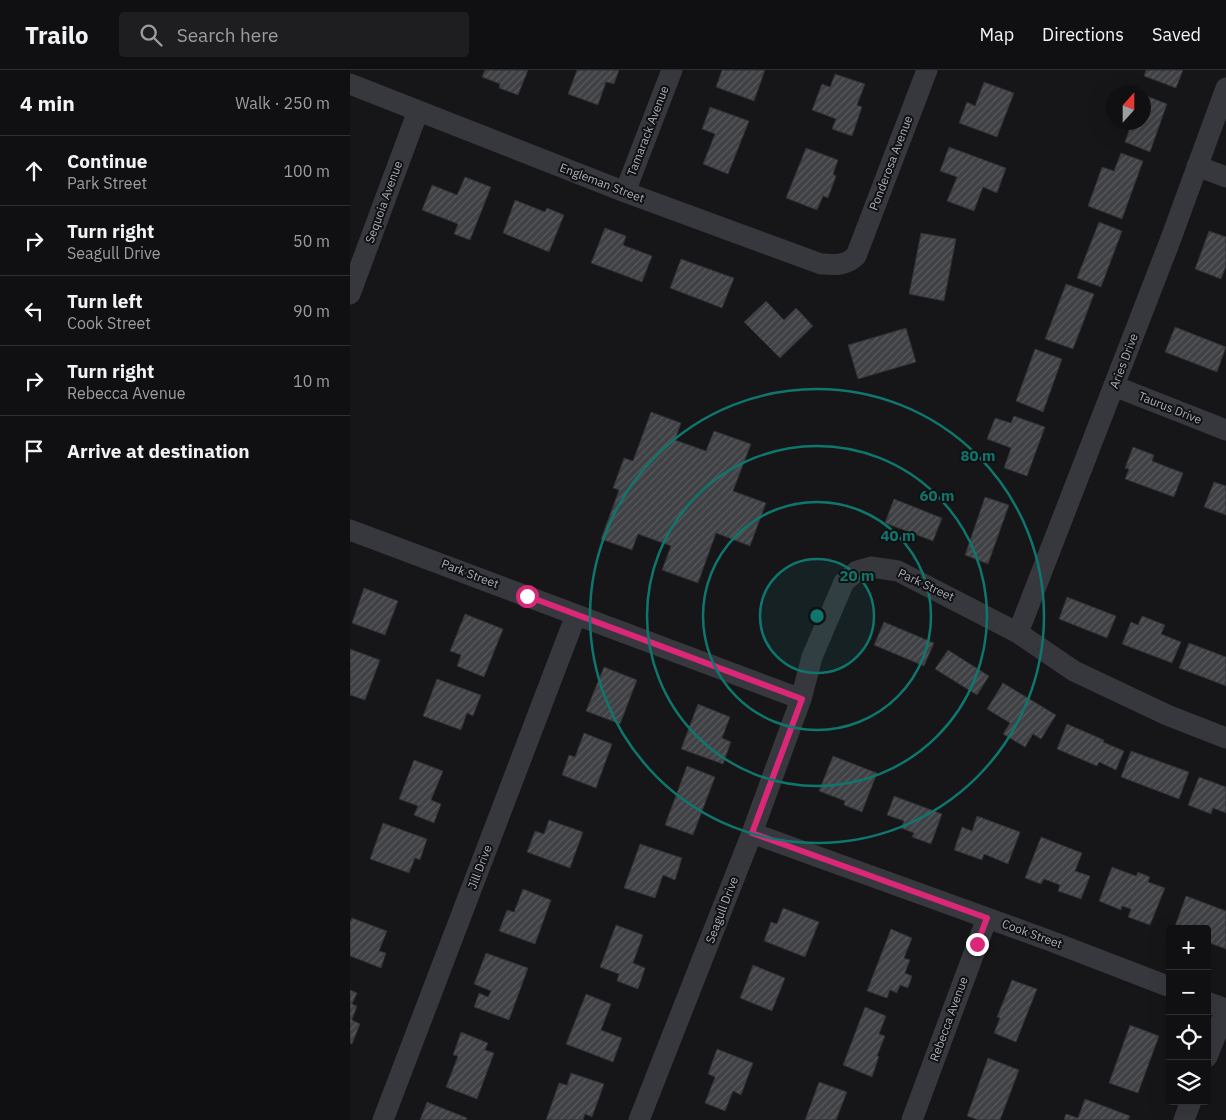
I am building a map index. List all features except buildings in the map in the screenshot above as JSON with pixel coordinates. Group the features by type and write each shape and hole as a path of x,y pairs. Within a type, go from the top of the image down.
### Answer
{"street":[{"name":"Tamarack Avenue","path":"625,192 672,70"},
{"name":"Ponderosa Avenue","path":"856,256 927,70"},
{"name":"Engleman Street","path":"350,84 625,192 821,264 836,266 849,262 856,256"},
{"name":"Aries Drive","path":"1018,632 1114,386 1226,88"},
{"name":"Sequoia Avenue","path":"350,294 418,111"},
{"path":"1198,166 1226,177"},
{"name":"Taurus Drive","path":"1114,386 1226,430"},
{"name":"Park Street","path":"350,530 802,699 812,656 844,582 857,571 871,567 898,571 1018,632 1074,671 1167,715 1226,738"},
{"name":"Jill Drive","path":"383,1120 576,615"},
{"name":"Seagull Drive","path":"639,1120 752,833 802,699"},
{"name":"Cook Street","path":"752,833 1166,985"},
{"name":"Rebecca Avenue","path":"912,1120 987,918"},
{"path":"1211,1003 1226,1009 1211,1047"},
{"path":"1184,1120 1190,1105"}],"route":[{"path":"527,596 802,699 752,833 987,918 977,944"}]}
